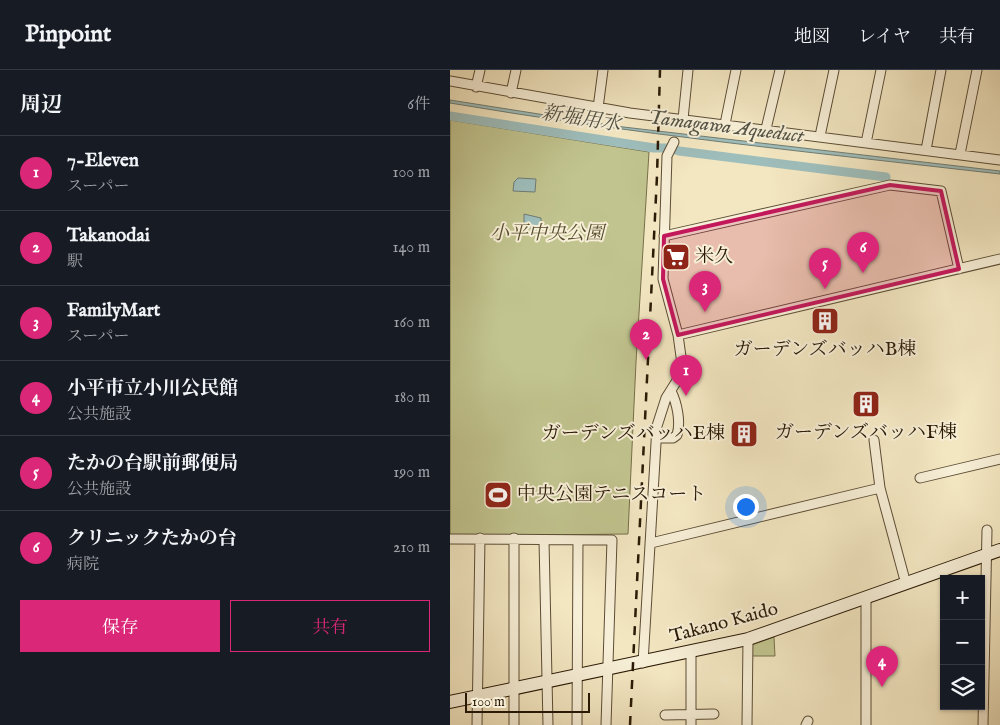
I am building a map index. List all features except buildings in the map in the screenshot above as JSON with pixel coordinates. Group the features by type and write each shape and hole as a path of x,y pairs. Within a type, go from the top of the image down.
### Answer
{"street":[{"path":"476,87 480,70"},
{"path":"511,93 516,70"},
{"path":"598,108 603,70"},
{"path":"678,121 688,70"},
{"path":"725,124 736,70"},
{"path":"766,130 780,70"},
{"path":"820,136 834,70"},
{"path":"866,143 881,70"},
{"path":"926,150 941,70"},
{"path":"960,154 977,70"},
{"path":"450,81 678,121 725,124 1000,160"},
{"path":"643,663 657,438 666,398 683,371 678,335 663,279 667,156 673,144"},
{"path":"664,236 890,185 942,191 959,269"},
{"path":"678,335 1000,259"},
{"path":"657,438 673,438 677,435 679,429 676,400 671,391"},
{"path":"874,440 880,488 906,584"},
{"path":"920,478 1000,459"},
{"path":"650,542 880,488"},
{"path":"983,725 987,530"},
{"path":"477,725 480,538"},
{"path":"514,538 514,725"},
{"path":"450,539 612,540 610,664 607,669 606,725"},
{"path":"544,540 548,725"},
{"path":"577,725 578,540"},
{"name":"Takano Kaido","path":"450,702 691,653 748,639 1000,550"},
{"path":"866,598 866,725"},
{"path":"747,725 748,639"},
{"path":"691,653 691,725"},
{"path":"666,715 714,714"}],"highlighted area":[{"path":"890,185 941,191 959,269 678,335 663,279 664,236"}],"green space":[{"name":"小平中央公園","path":"450,120 649,152 628,534 450,536"},
{"path":"774,637 775,656 752,656 752,645"}],"water":[{"path":"450,100 615,126 1000,171 1000,174 655,134 450,103"},
{"path":"518,178 536,179 535,192 513,191 514,182"},
{"path":"524,214 541,218 541,226 537,229 529,228 524,223"}],"waterway":[{"name":"新堀用水","path":"450,116 654,148 669,148 679,151 886,177"}],"railway":[{"path":"630,725 657,176 660,70"}],"place":[{"name":"米久","path":"676,257"},
{"name":"クリニックたかの台","path":"863,273"},
{"name":"たかの台駅前郵便局","path":"825,289"},
{"name":"FamilyMart","path":"705,312"},
{"name":"ガーデンズバッハB棟","path":"825,321"},
{"name":"Takanodai","path":"646,360"},
{"name":"7-Eleven","path":"686,396"},
{"name":"ガーデンズバッハF棟","path":"866,404"},
{"name":"ガーデンズバッハE棟","path":"744,434"},
{"name":"中央公園テニスコート","path":"498,495"},
{"name":"小平市立小川公民館","path":"882,687"}],"water label":[{"name":"Tamagawa Aqueduct","path":"726,127"}]}
